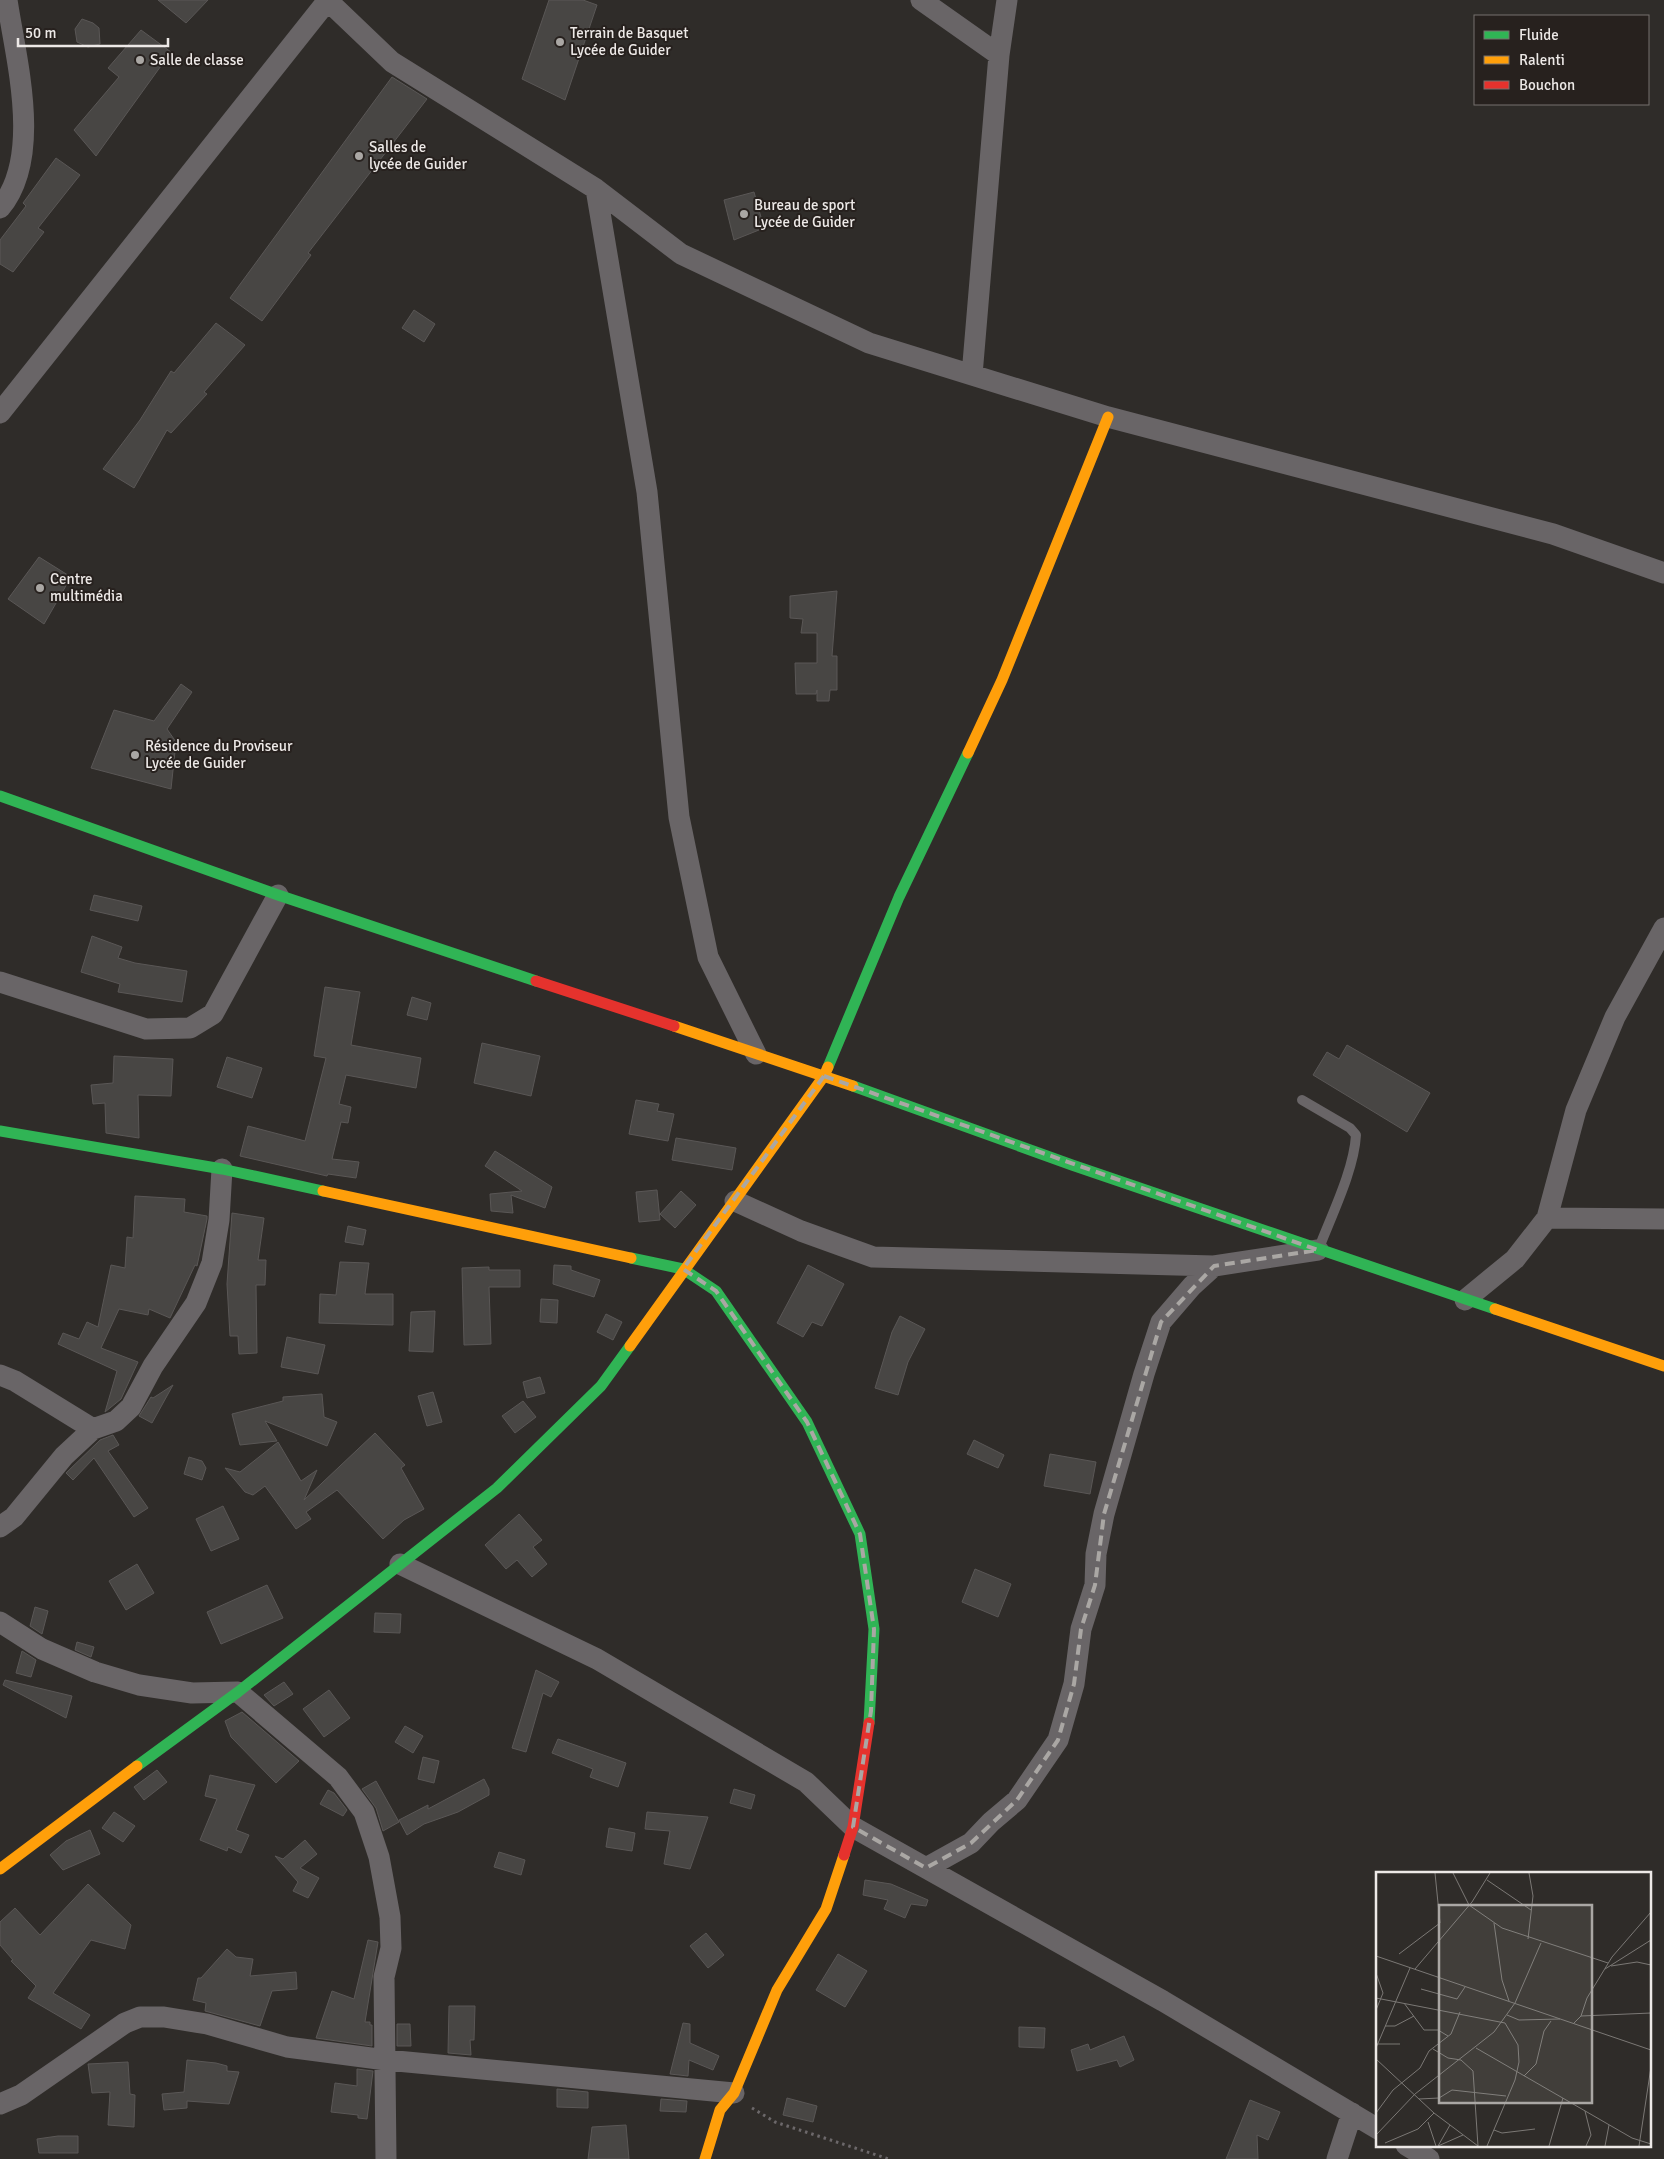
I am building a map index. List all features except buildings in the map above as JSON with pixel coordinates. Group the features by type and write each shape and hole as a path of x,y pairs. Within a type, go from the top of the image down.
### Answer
{"street":[{"path":"0,208 10,196 21,159 24,112 7,0"},
{"path":"0,413 327,0 392,62 596,189 681,254 869,343 1108,417 1553,534 1664,573"},
{"path":"920,0 999,55"},
{"path":"972,375 999,55 1007,0"},
{"path":"596,189 647,492 680,818 708,957 756,1054"},
{"path":"0,1869 177,1735 238,1692 497,1488 601,1386 683,1269 735,1201 824,1076 899,897 1002,680 1108,417"},
{"path":"0,796 278,894 824,1076 1072,1165 1318,1250 1664,1366"},
{"path":"0,982 146,1029 190,1028 213,1014 278,894"},
{"path":"1464,1300 1515,1259 1546,1218 1576,1110 1615,1017 1664,928"},
{"path":"0,1131 222,1169 683,1269 716,1291 806,1422 860,1534 874,1629 871,1711 853,1827 826,1909 777,1990 734,2093 720,2110 705,2159"},
{"path":"0,1527 14,1517 64,1456 93,1429 116,1421 131,1407 154,1366 196,1302 212,1263 219,1220 222,1169"},
{"path":"735,1201 801,1231 873,1257 1174,1267 1214,1266 1318,1250"},
{"path":"1546,1218 1664,1219"},
{"path":"926,1868 971,1843 990,1822 1017,1800 1058,1740 1074,1684 1081,1629 1095,1585 1096,1554 1104,1514 1161,1322 1192,1286 1214,1266"},
{"path":"0,1375 15,1381 93,1429"},
{"path":"400,1564 596,1660 806,1782 853,1827 1163,2001 1376,2128"},
{"path":"0,1622 42,1649 95,1672 139,1685 192,1693 238,1692 338,1777 364,1812 379,1857 390,1917 391,1948 384,1976 386,2159"},
{"path":"0,2104 21,2095 124,2023 140,2017 164,2017 207,2024 288,2047 386,2060 734,2093"},
{"path":"1337,2159 1352,2113"},
{"path":"1408,2146 1429,2159"}],"lane":[{"path":"1302,1100 1350,1128 1356,1134 1356,1145 1318,1250"}],"path":[{"path":"734,2093 752,2109 775,2122 889,2159"}],"highlighted area":[{"path":"824,1076 1318,1250 1214,1266 1161,1322 1104,1514 1095,1585 1081,1629 1074,1684 1058,1740 1017,1800 971,1843 926,1868 853,1827 871,1711 874,1629 860,1534 807,1422 716,1291 683,1269"}],"traffic: fast":[{"path":"828,1067 899,897 968,753"},
{"path":"0,796 278,895 536,981"},
{"path":"853,1086 1072,1165 1495,1309"},
{"path":"0,1131 222,1169 323,1191"},
{"path":"631,1258 683,1269 716,1291 807,1422 860,1534 874,1629 869,1723"},
{"path":"137,1766 238,1692 497,1488 601,1386 630,1346"}],"traffic: slow":[{"path":"968,753 1002,680 1108,417"},
{"path":"674,1026 853,1086"},
{"path":"630,1346 824,1076 828,1067"},
{"path":"323,1191 631,1258"},
{"path":"1495,1309 1664,1366"},
{"path":"0,1869 137,1766"},
{"path":"705,2159 720,2110 734,2093 777,1990 826,1909 844,1855"}],"traffic: jam":[{"path":"536,981 674,1026"},
{"path":"844,1855 853,1827 869,1723"}],"place":[{"name":"Terrain de Basquet Lycée de Guider","path":"560,42"},
{"name":"Salle de classe","path":"140,60"},
{"name":"Salles de lycée de Guider","path":"359,156"},
{"name":"Bureau de sport Lycée de Guider","path":"744,214"},
{"name":"Centre multimédia","path":"40,588"},
{"name":"Résidence du Proviseur Lycée de Guider","path":"135,755"}]}
